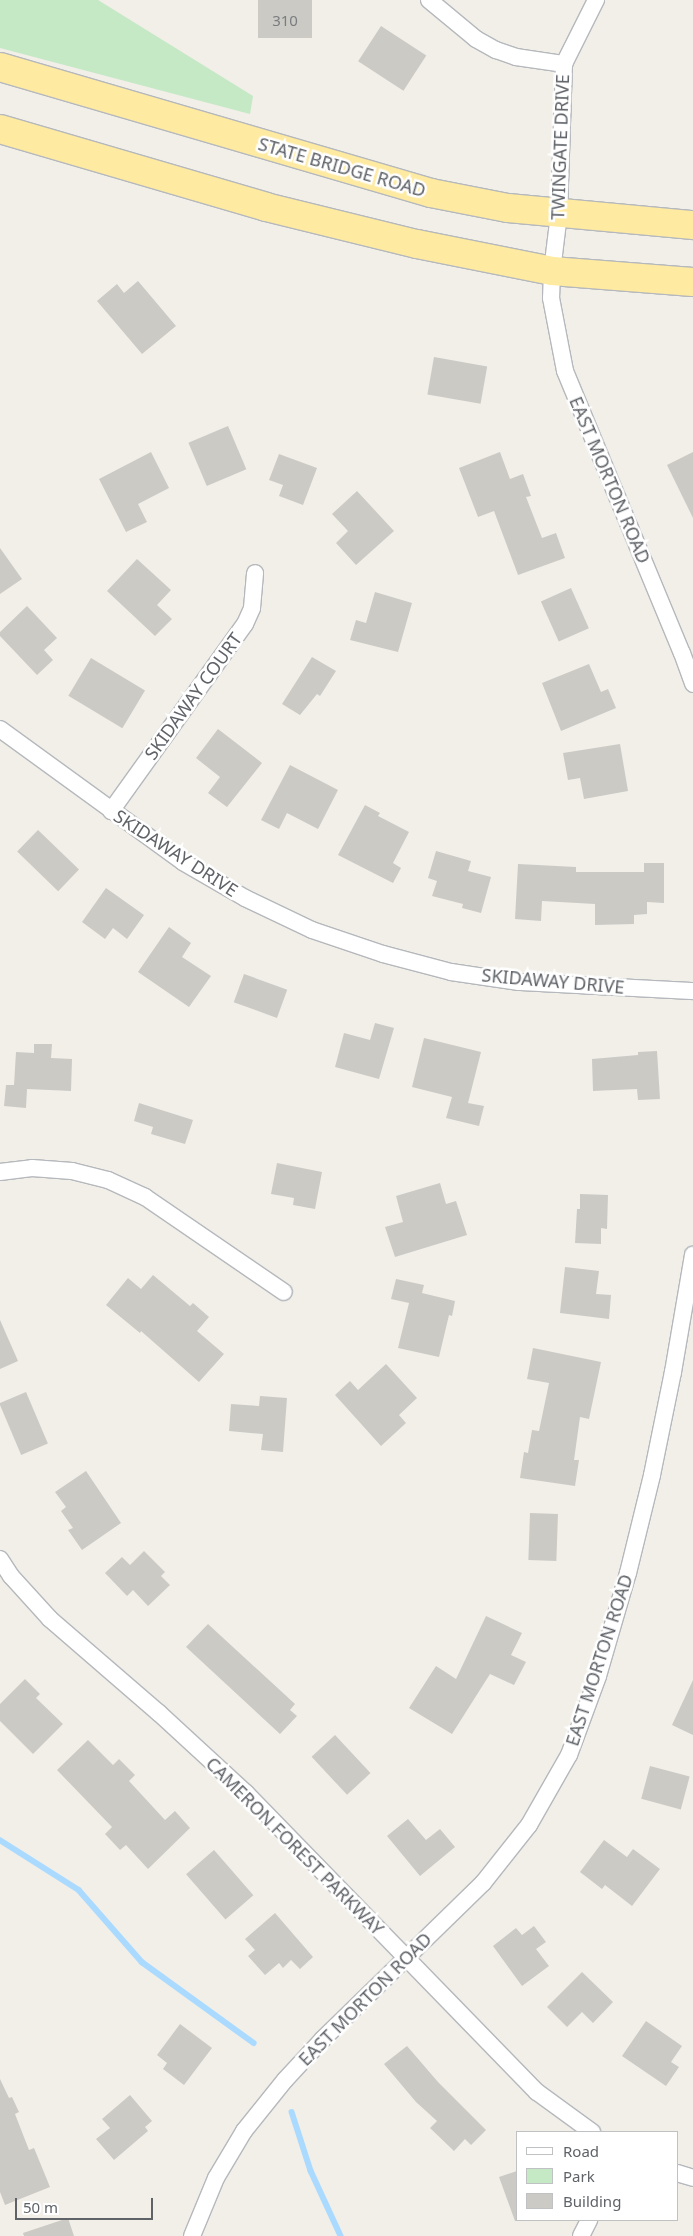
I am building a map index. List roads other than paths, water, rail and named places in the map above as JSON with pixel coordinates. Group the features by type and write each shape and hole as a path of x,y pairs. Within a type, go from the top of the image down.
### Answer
{"highway":[{"name":"STATE BRIDGE ROAD","path":"0,67 431,194 508,208 693,225"},
{"path":"0,129 266,207 417,244 552,271 693,282"}],"street":[{"path":"429,0 476,39 496,50 516,57 564,64"},
{"name":"TWINGATE DRIVE","path":"552,271 559,214 564,64 596,0"},
{"name":"EAST MORTON ROAD","path":"552,271 551,298 565,371 688,649 693,684"},
{"name":"SKIDAWAY COURT","path":"111,811 245,624 252,608 255,573"},
{"name":"SKIDAWAY DRIVE","path":"0,729 182,862 244,898 312,930 383,954 451,972 520,982 693,991"},
{"path":"0,1172 32,1168 72,1171 108,1180 145,1197 284,1292"},
{"name":"EAST MORTON ROAD","path":"192,2236 216,2178 244,2131 285,2080 317,2046 483,1883 529,1825 569,1754 598,1676 628,1573 667,1400 693,1255"},
{"name":"CAMERON FOREST PARKWAY","path":"0,1559 11,1576 50,1619 160,1713 246,1793 537,2092 591,2131"},
{"path":"678,2173 693,2178"},
{"path":"580,2236 588,2221"}],"waterway":[{"path":"0,1840 79,1890 142,1962 254,2043"},
{"path":"292,2112 311,2171 341,2236"}]}
